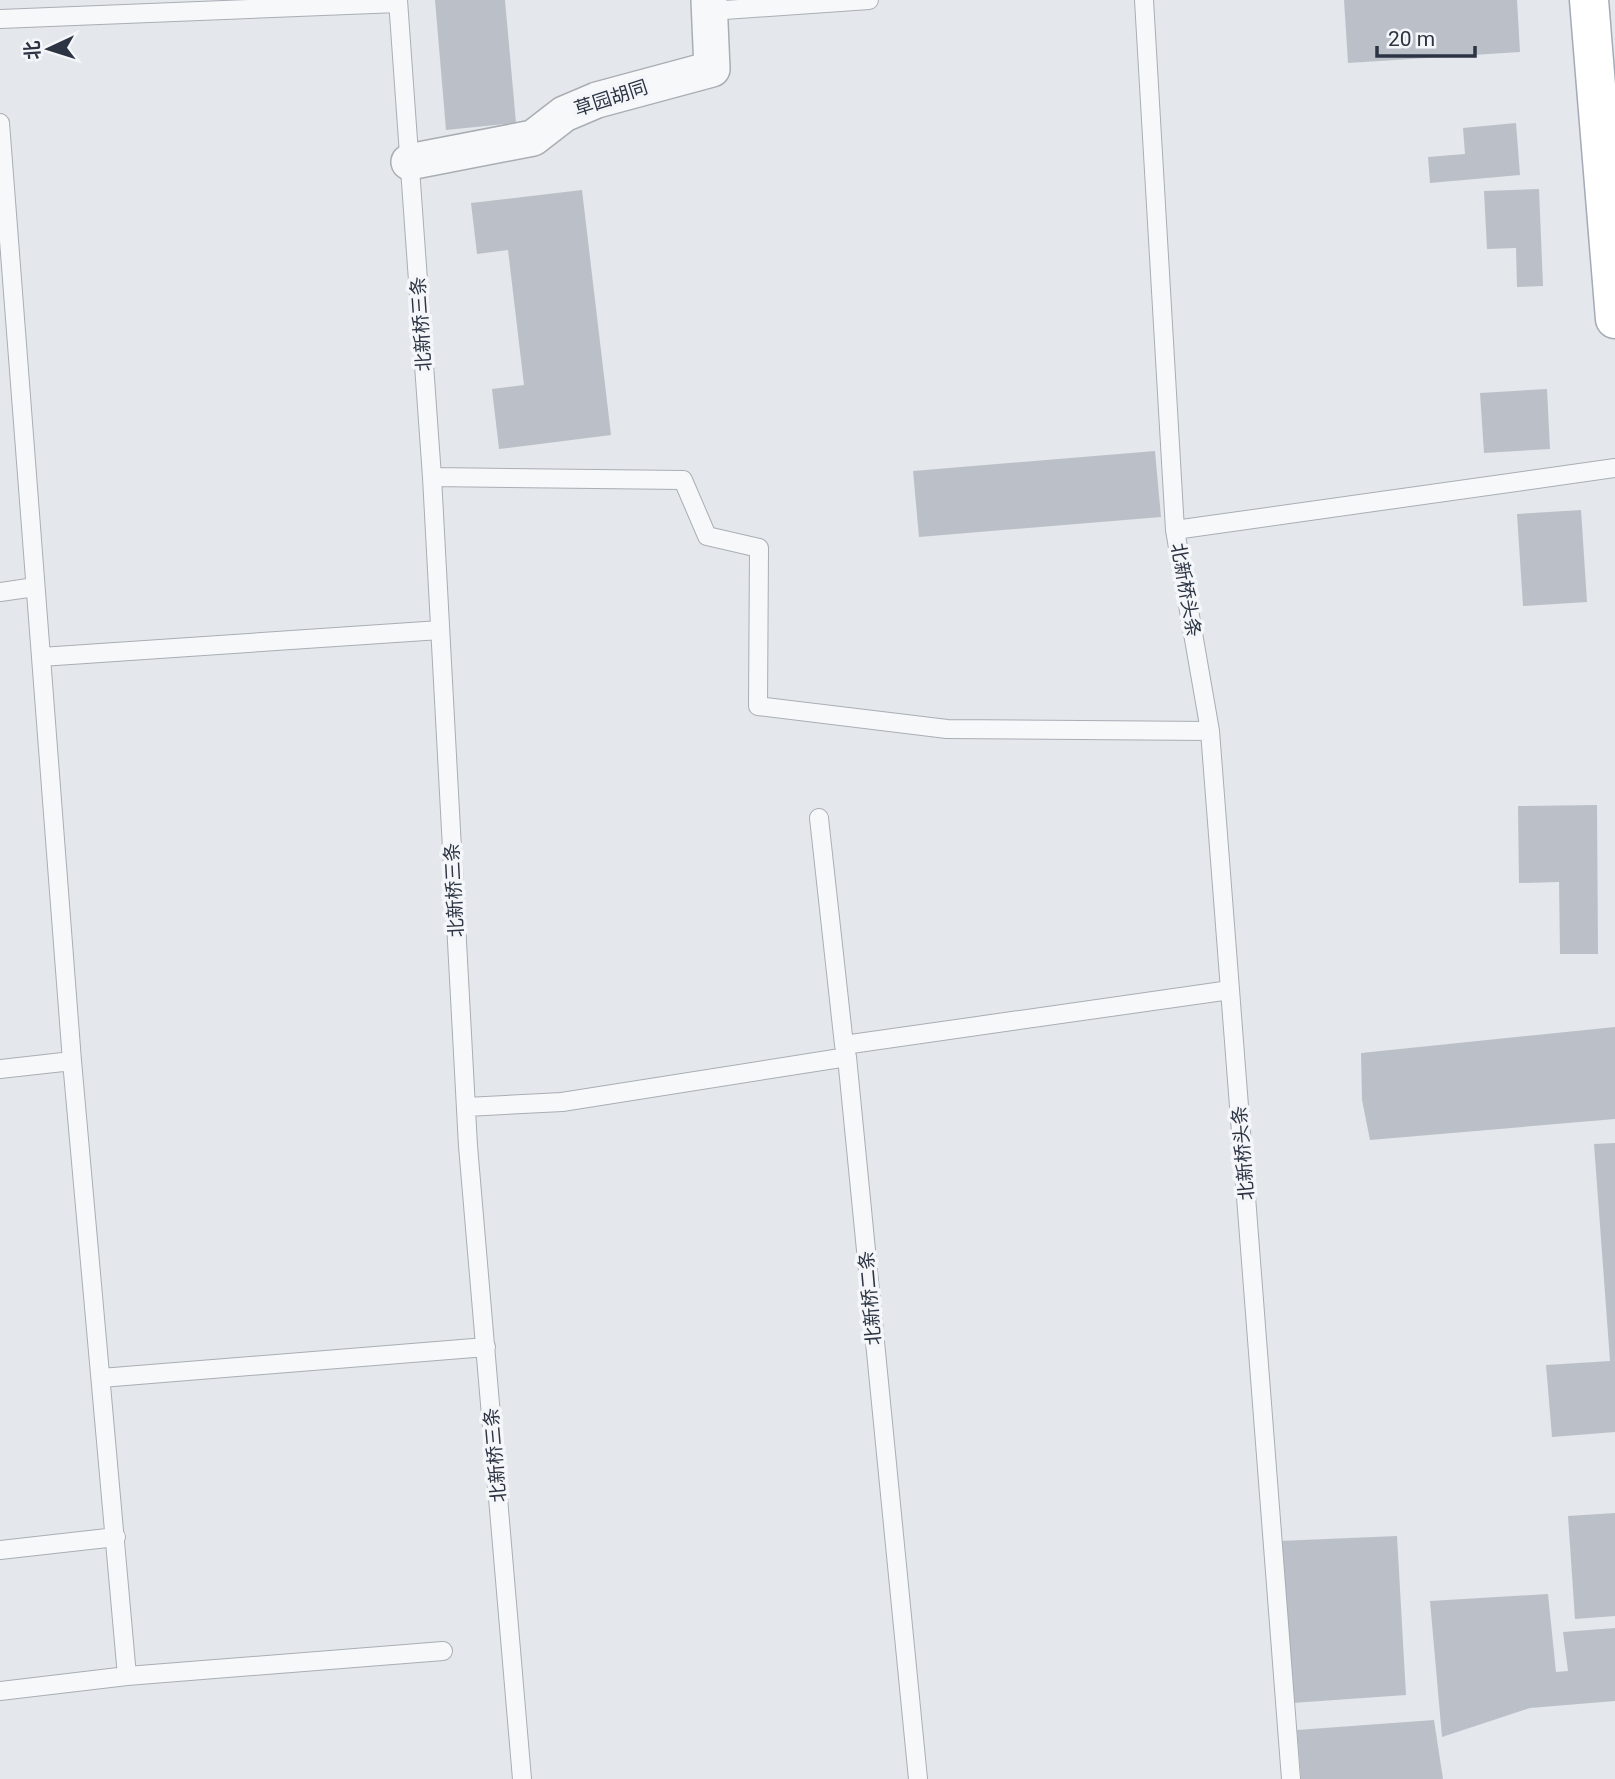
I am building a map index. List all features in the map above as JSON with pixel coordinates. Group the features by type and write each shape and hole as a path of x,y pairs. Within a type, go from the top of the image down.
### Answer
{"main road":[{"path":"1589,0 1615,319"}],"street":[{"name":"草园胡同","path":"409,162 533,138 564,114 597,100 712,69 710,6"}],"lane":[{"path":"6,0 4,19 398,2"},
{"path":"710,6 869,0"},
{"name":"北新桥头条","path":"1144,0 1175,530 1210,731 1291,1779"},
{"name":"北新桥三条","path":"398,2 432,477 466,1107 522,1779"},
{"path":"0,123 72,1061 127,1676"},
{"name":"北新桥头条","path":"1175,530 1615,468"},
{"path":"432,477 683,480 707,536 759,548 758,706 947,729 1210,731"},
{"path":"0,592 35,587"},
{"path":"41,657 440,630"},
{"name":"北新桥二条","path":"819,818 846,1051 918,1779"},
{"path":"466,1107 562,1102 846,1051 1230,990"},
{"path":"0,1069 72,1061"},
{"path":"101,1377 486,1347"},
{"path":"0,1550 116,1537"},
{"path":"0,1691 127,1676 443,1651"}],"building":[{"path":"435,0 505,0 516,123 446,130"},
{"path":"1344,0 1517,0 1520,52 1348,63"},
{"path":"1516,123 1520,175 1430,183 1428,157 1465,154 1463,128"},
{"path":"1539,189 1543,286 1517,287 1516,248 1487,249 1484,191"},
{"path":"582,190 611,435 499,449 492,389 524,385 508,250 477,254 471,203"},
{"path":"1547,389 1550,449 1484,453 1480,393"},
{"path":"1155,451 1161,517 919,537 913,471"},
{"path":"1581,510 1587,602 1523,606 1517,514"},
{"path":"1597,805 1598,954 1560,954 1559,882 1519,883 1518,806"},
{"path":"1615,1027 1615,1119 1370,1140 1362,1100 1361,1053"},
{"path":"1615,1143 1615,1432 1552,1437 1546,1365 1610,1361 1594,1144"},
{"path":"1615,1513 1615,1616 1575,1619 1568,1516"},
{"path":"1397,1536 1406,1695 1292,1703 1279,1541"},
{"path":"1548,1594 1556,1672 1568,1671 1563,1632 1615,1628 1615,1701 1530,1708 1442,1737 1430,1601"},
{"path":"1434,1720 1443,1779 1301,1779 1297,1730"}]}
